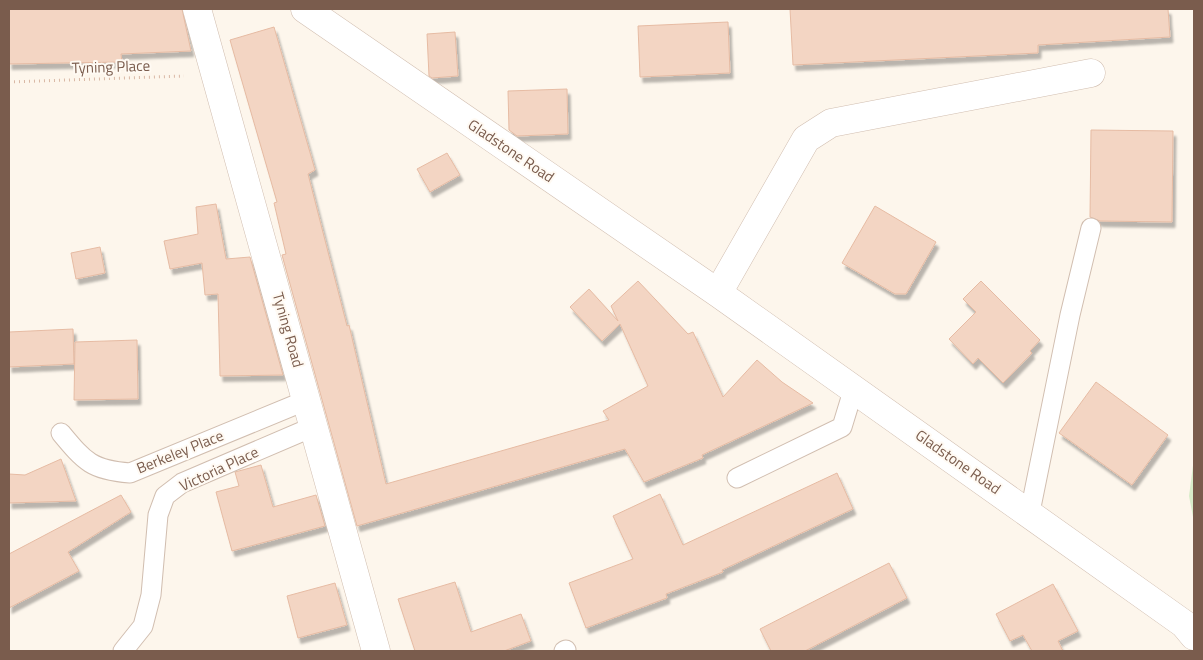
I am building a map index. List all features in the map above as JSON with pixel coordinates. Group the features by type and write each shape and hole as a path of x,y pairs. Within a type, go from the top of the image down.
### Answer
{"street":[{"name":"Tyning Road","path":"197,9 308,400 376,651"},
{"name":"Gladstone Road","path":"304,9 718,292 853,390 1030,512 1184,624 1194,636"},
{"path":"718,292 806,139 831,124 1091,73"}],"lane":[{"path":"1030,512 1070,315 1091,228"},
{"path":"738,478 842,427 853,390"},
{"name":"Berkeley Place","path":"61,433 80,456 104,471 130,473 308,400"},
{"name":"Victoria Place","path":"122,651 143,626 150,595 158,515 165,496 182,483 314,426"}],"path":[{"name":"Tyning Place","path":"9,82 214,74"}],"green space":[{"path":"1194,458 1194,522 1189,496"}],"building":[{"path":"9,9 182,9 191,51 121,54 122,62 9,64"},
{"path":"790,9 1168,9 1170,37 1038,45 1038,53 793,65"},
{"path":"728,22 730,73 640,77 638,26"},
{"path":"274,27 315,170 308,174 347,326 349,325 386,484 609,420 603,411 648,386 620,324 602,341 570,307 589,289 618,321 611,306 638,281 688,334 693,332 723,397 757,360 782,382 813,403 702,455 703,458 644,482 625,449 357,526 282,255 286,254 274,203 277,202 230,40"},
{"path":"455,32 458,76 432,78 429,76 427,34"},
{"path":"567,89 568,134 517,136 509,130 508,91"},
{"path":"1091,130 1173,131 1172,222 1100,221 1090,217"},
{"path":"447,153 460,175 430,192 417,169"},
{"path":"216,204 226,259 250,257 283,375 220,376 218,294 205,295 202,263 170,269 164,241 198,234 196,207"},
{"path":"875,206 936,242 906,294 895,294 842,263"},
{"path":"100,247 105,273 76,279 71,253"},
{"path":"981,281 1040,340 1030,351 1032,353 1003,383 978,358 973,364 949,339 976,312 963,299"},
{"path":"73,329 74,364 9,367 9,332"},
{"path":"137,340 138,399 74,400 75,342"},
{"path":"1096,382 1168,435 1132,485 1059,433"},
{"path":"61,459 76,501 9,503 9,474 25,475"},
{"path":"261,465 273,507 316,495 325,526 232,551 216,492 239,486 235,472"},
{"path":"837,473 853,509 722,570 723,572 666,594 667,598 586,628 569,583 633,559 613,516 660,494 683,545"},
{"path":"121,495 131,512 68,552 79,571 9,608 9,554"},
{"path":"889,563 907,598 805,651 771,651 760,629"},
{"path":"455,582 471,632 521,614 531,641 504,651 415,651 398,599"},
{"path":"335,583 347,625 298,638 287,596"},
{"path":"1053,584 1078,631 1058,641 1063,651 1032,651 1023,635 1010,641 996,614"}]}
